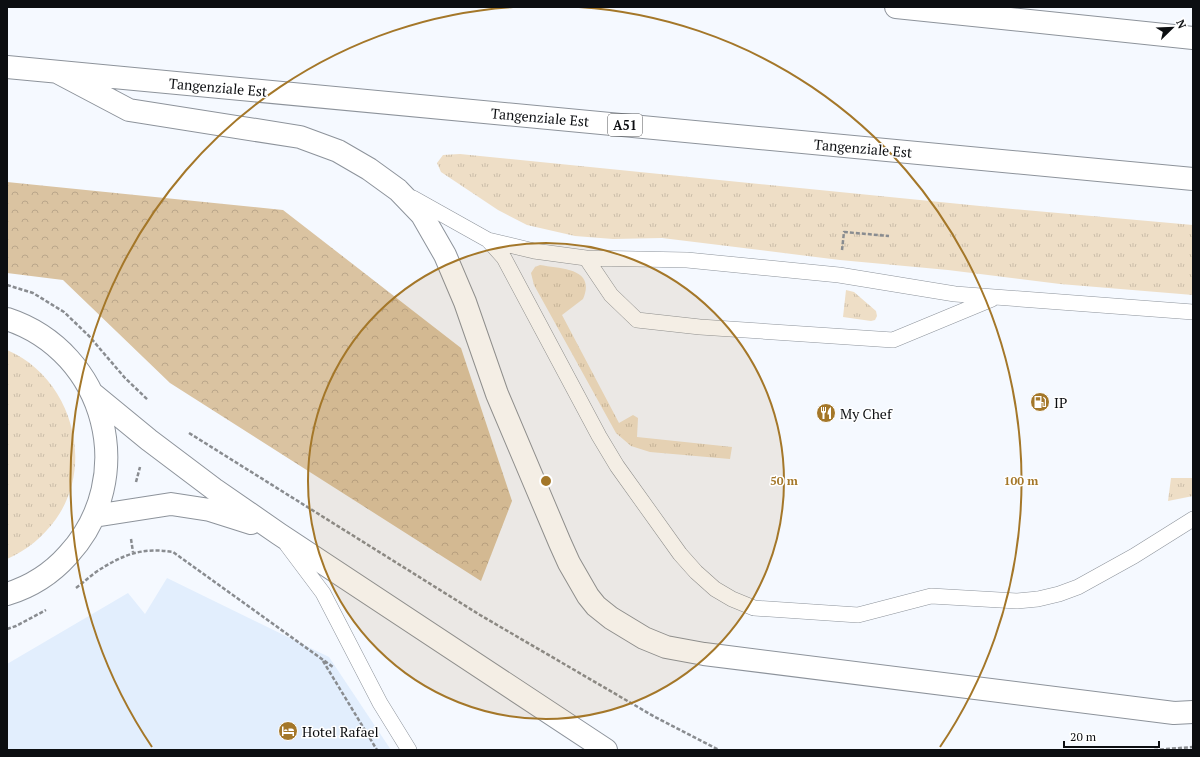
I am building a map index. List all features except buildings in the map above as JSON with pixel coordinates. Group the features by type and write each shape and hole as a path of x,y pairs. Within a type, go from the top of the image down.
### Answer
{"main road":[{"path":"896,7 1193,38"},
{"name":"Tangenziale Est","path":"7,67 1193,179"},
{"path":"57,72 129,110 300,138 338,151 369,169 398,190 422,215 445,254 465,302 498,394 569,563 592,601 616,622 651,641 666,647 690,652 1174,713 1193,712"},
{"path":"7,319 32,330 61,351 74,364 93,394 100,411 107,446 107,464 100,500 86,532 75,547 50,572 35,582 7,594"},
{"path":"93,394 149,440 202,480 279,534 606,750"},
{"path":"94,516 171,504 210,510 279,534"}],"lane":[{"path":"398,190 488,240 534,251 586,258 687,260 839,275 955,294 1193,312"},
{"path":"488,240 504,258 599,436 617,466 680,554 696,572 715,589 732,599 754,608 858,615 931,596 1017,601 1038,599 1078,587 1134,556 1193,519"},
{"path":"586,258 611,295 638,320 700,327 893,340 995,297"},
{"path":"279,534 323,593 380,703 409,750"}],"path":[{"path":"841,257 844,232 889,236"},
{"path":"7,285 33,293 64,312 89,336 125,378 151,403"},
{"path":"186,431 480,615 655,717 718,750"},
{"path":"72,592 94,573 133,552 157,550 173,552 334,668"},
{"path":"7,629 16,626 48,608"},
{"path":"322,659 377,750"},
{"path":"1154,750 1193,747"}],"shaded area":[{"path":"167,578 329,657 391,750 7,750 7,664 128,593 145,614"}],"green space":[{"path":"460,154 980,206 1193,225 1193,295 1060,284 948,270 840,260 662,238 613,239 575,236 527,225 498,210 441,172 437,163 443,155"},
{"path":"7,182 283,210 461,348 512,501 481,581 170,383 63,280 7,273"},
{"path":"540,265 567,269 581,276 585,281 586,289 583,299 562,315 619,423 633,415 638,418 637,437 732,447 730,459 650,452 631,446 616,433 534,285 531,273 535,267"},
{"path":"846,290 854,292 876,311 877,316 875,320 871,321 843,317"},
{"path":"7,350 29,363 47,380 61,401 70,424 75,448 74,473 68,497 56,519 46,532 34,542 7,559"},
{"path":"1171,478 1193,478 1193,496 1168,501"}],"place":[{"name":"IP","path":"1040,402"},
{"name":"My Chef","path":"826,413"},
{"name":"Hotel Rafael","path":"288,731"}]}
